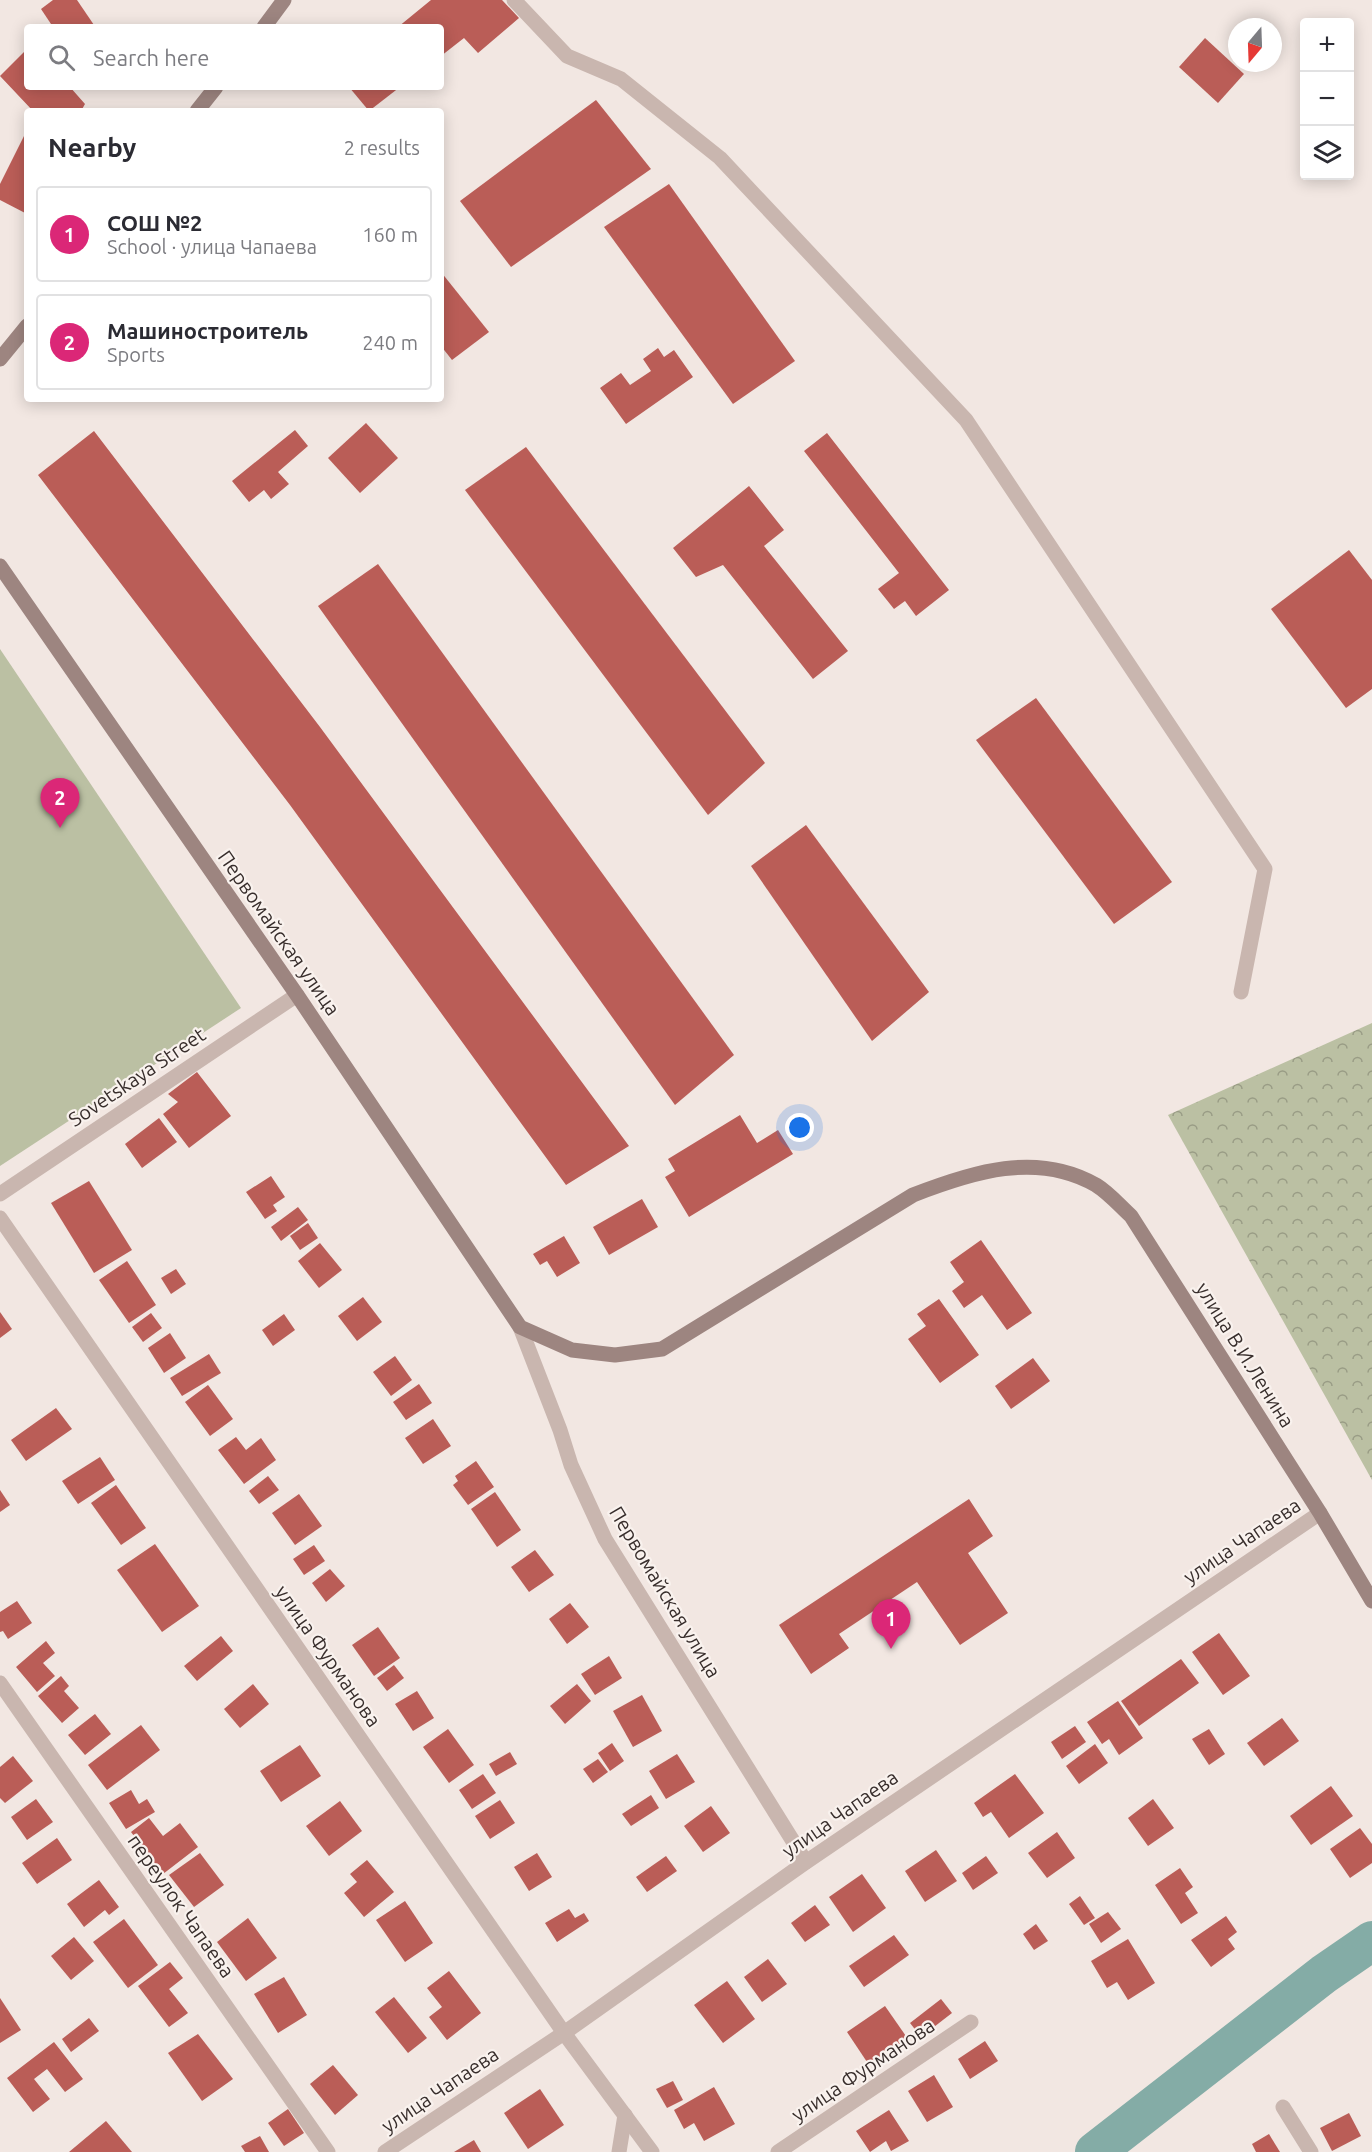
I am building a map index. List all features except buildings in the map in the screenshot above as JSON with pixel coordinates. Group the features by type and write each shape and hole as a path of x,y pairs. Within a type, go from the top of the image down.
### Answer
{"main road":[{"path":"266,24 281,3"},
{"path":"199,108 214,90"},
{"path":"0,359 24,330"},
{"name":"Первомайская улица","path":"0,566 297,995 520,1327"},
{"name":"улица В.И.Ленина","path":"520,1327 572,1350 615,1355 662,1349 913,1195 958,1178 1008,1167 1048,1167 1097,1186 1131,1216 1320,1513 1372,1600"}],"street":[{"path":"514,0 567,56 621,80 720,158 966,420 1265,869 1241,992"},
{"name":"Sovetskaya Street","path":"0,1194 297,995"},
{"name":"улица Фурманова","path":"0,1218 564,2033 652,2152"},
{"name":"Первомайская улица","path":"520,1327 560,1430 571,1466 605,1539 806,1862"},
{"name":"улица Чапаева","path":"385,2152 564,2033 806,1862 1320,1513"},
{"name":"переулок Чапаева","path":"0,1683 328,2152"},
{"name":"улица Фурманова","path":"778,2152 971,2022"},
{"path":"1283,2107 1311,2152"},
{"path":"619,2152 625,2115"}],"green space":[{"path":"0,649 241,1008 0,1166"},
{"path":"1372,1023 1372,1480 1168,1115"}],"waterway":[{"path":"1095,2152 1324,1974 1372,1941"}],"place":[{"name":"Машиностроитель","path":"60,828"},
{"name":"СОШ №2","path":"891,1649"}]}
